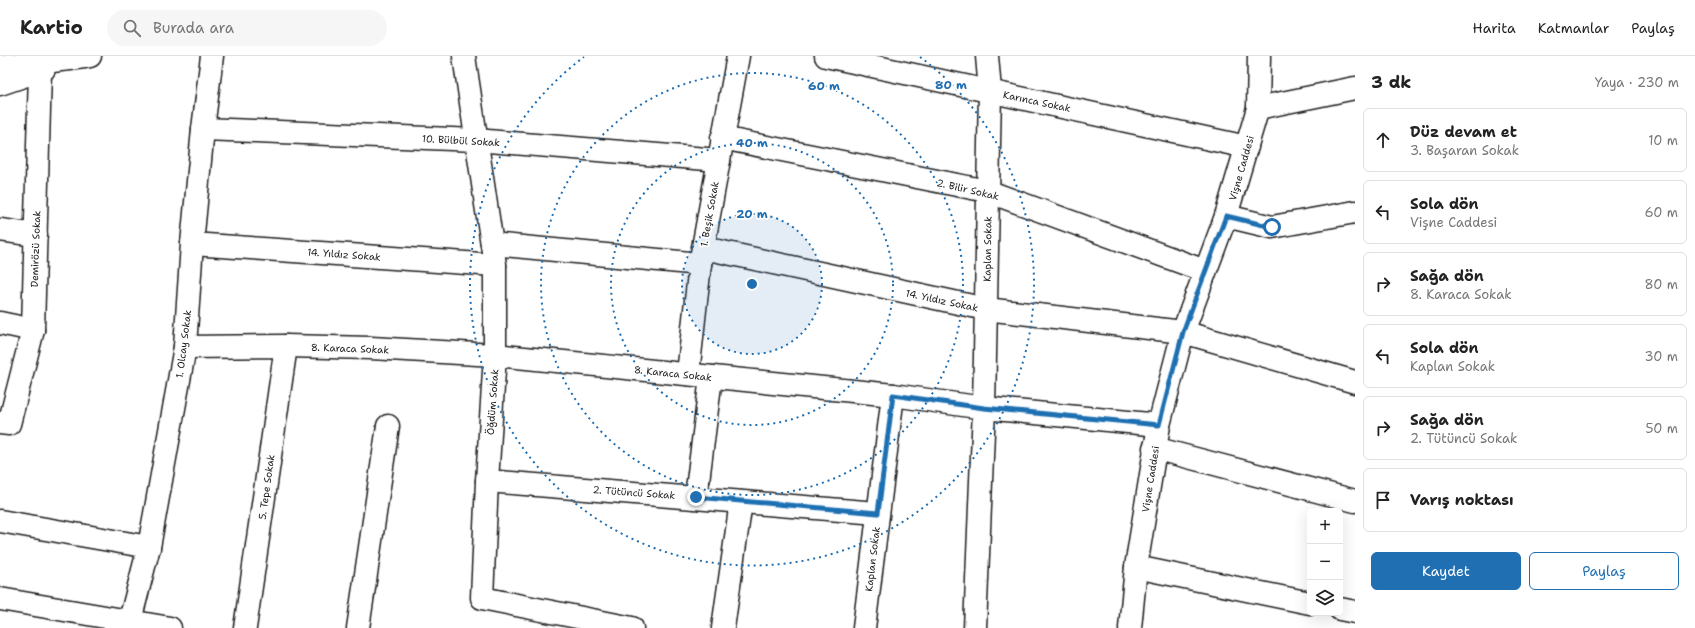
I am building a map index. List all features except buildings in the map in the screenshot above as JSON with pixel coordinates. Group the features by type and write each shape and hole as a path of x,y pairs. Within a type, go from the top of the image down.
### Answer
{"street":[{"name":"1. Olcay Sokak","path":"129,624 149,547 185,348 192,244 203,129 212,56"},
{"name":"Öğdüm Sokak","path":"464,56 493,254 495,355 487,481 482,598 632,628"},
{"name":"1. Beşik Sokak","path":"688,374 702,256 718,160 738,56"},
{"name":"Karınca Sokak","path":"826,56 990,90 1247,147"},
{"name":"Kaplan Sokak","path":"975,628 984,408 990,90 988,56"},
{"name":"Vişne Caddesi","path":"1130,628 1136,567 1154,448 1159,425 1183,332 1226,216 1258,108 1259,56"},
{"path":"0,58 39,66"},
{"path":"0,66 39,66 82,58"},
{"path":"0,84 39,66"},
{"name":"Demirözü Sokak","path":"0,423 9,424 33,330 39,66"},
{"path":"1258,108 1355,88"},
{"name":"10. Bülbül Sokak","path":"203,129 476,140 718,160"},
{"name":"2. Bilir Sokak","path":"722,138 987,191 1205,271"},
{"path":"1226,216 1272,227 1355,212"},
{"path":"0,230 36,235"},
{"name":"14. Yıldız Sokak","path":"192,244 493,254 702,256 986,309 1183,332 1355,382"},
{"path":"0,322 33,330"},
{"name":"8. Karaca Sokak","path":"185,348 286,346 371,348 495,355 893,395 984,408 1159,425"},
{"name":"5. Tepe Sokak","path":"245,628 286,346"},
{"path":"696,497 711,377"},
{"name":"Kaplan Sokak","path":"864,628 893,395"},
{"path":"358,628 388,426"},
{"path":"1154,448 1355,500"},
{"name":"2. Tütüncü Sokak","path":"487,481 878,513"},
{"path":"723,628 741,502"},
{"path":"0,521 149,547"},
{"path":"1136,567 1307,602"},
{"path":"0,599 129,624 170,628"},
{"path":"1343,610 1355,612"}],"route":[{"path":"696,497 878,513 893,395 984,408 1159,425 1183,332 1226,216 1272,227"}]}
